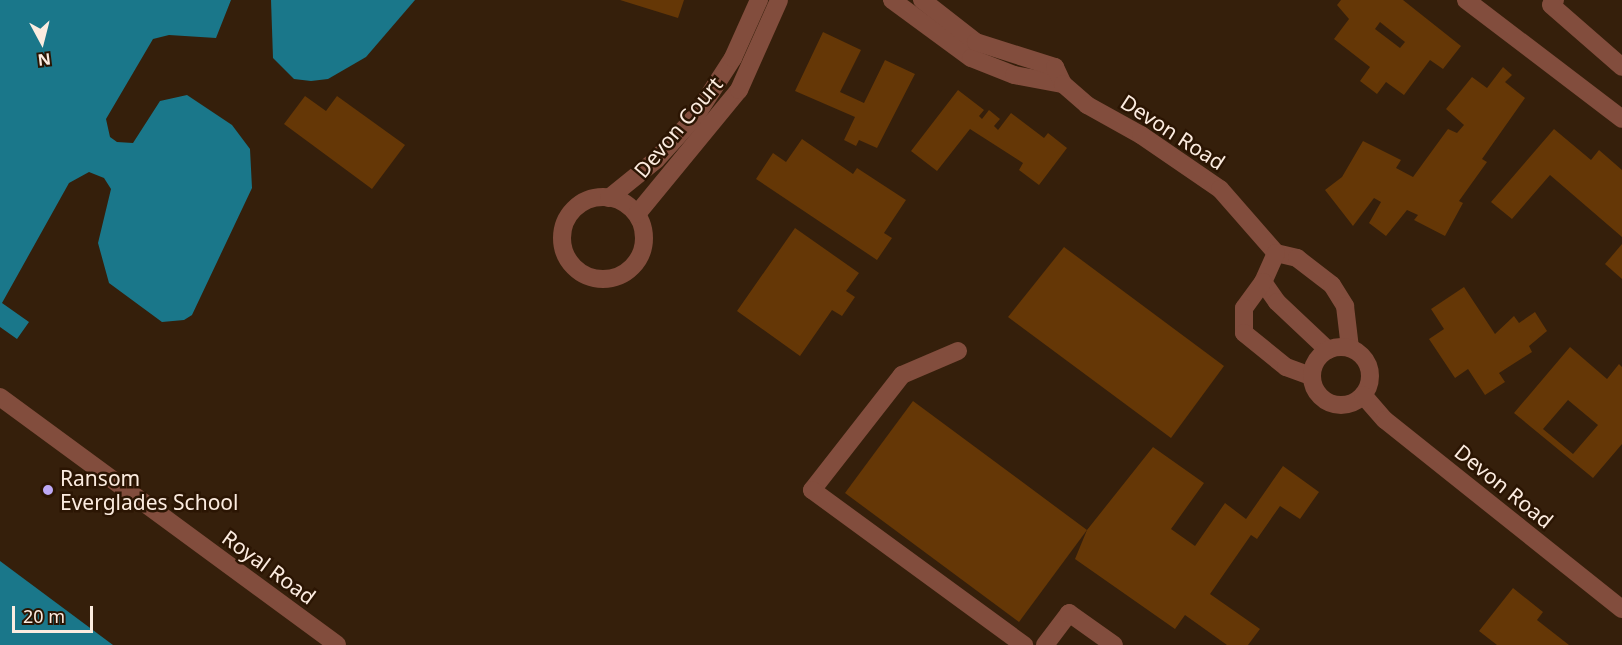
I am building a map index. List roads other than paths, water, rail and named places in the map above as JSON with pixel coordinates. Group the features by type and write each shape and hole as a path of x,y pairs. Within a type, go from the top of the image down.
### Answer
{"street":[{"name":"Devon Court","path":"609,198 656,160 695,117 733,58 759,0"},
{"name":"Devon Court","path":"637,214 740,90 779,0"},
{"path":"892,0 971,58 1014,75 1063,84"},
{"name":"Devon Road","path":"922,0 976,42 1055,67 1063,84 1087,105 1141,135 1220,189 1276,253 1297,258 1332,285 1345,306 1350,348"},
{"path":"1466,0 1622,119"},
{"path":"1555,0 1551,5 1622,67"},
{"path":"596,198 609,198 637,214 645,239 636,264 614,278 588,277 568,260 562,235 573,211 596,198"},
{"path":"1276,253 1263,282 1244,309 1244,333 1286,367 1311,376"},
{"path":"1263,282 1277,302 1328,350"},
{"path":"1350,348 1369,367 1369,385 1363,395 1350,404 1332,404 1317,393 1311,376 1317,359 1328,350 1350,348"},
{"path":"958,351 902,375 812,490 1024,645"},
{"name":"Devon Road","path":"1363,395 1385,420 1622,609"},
{"name":"Royal Road","path":"0,398 337,645"},
{"path":"1045,645 1069,613 1114,645"}],"water":[{"path":"0,0 231,0 216,38 169,35 153,39 106,119 110,137 117,142 133,143 160,101 187,95 232,125 250,149 252,188 192,315 184,320 162,322 109,283 98,243 111,189 104,178 89,172 69,183 2,303 29,322 17,339 0,327"},
{"path":"271,0 415,0 366,57 328,79 311,81 294,79 273,58"},
{"path":"0,561 113,645 0,645"}],"place":[{"name":"Ransom Everglades School","path":"48,490"}]}
